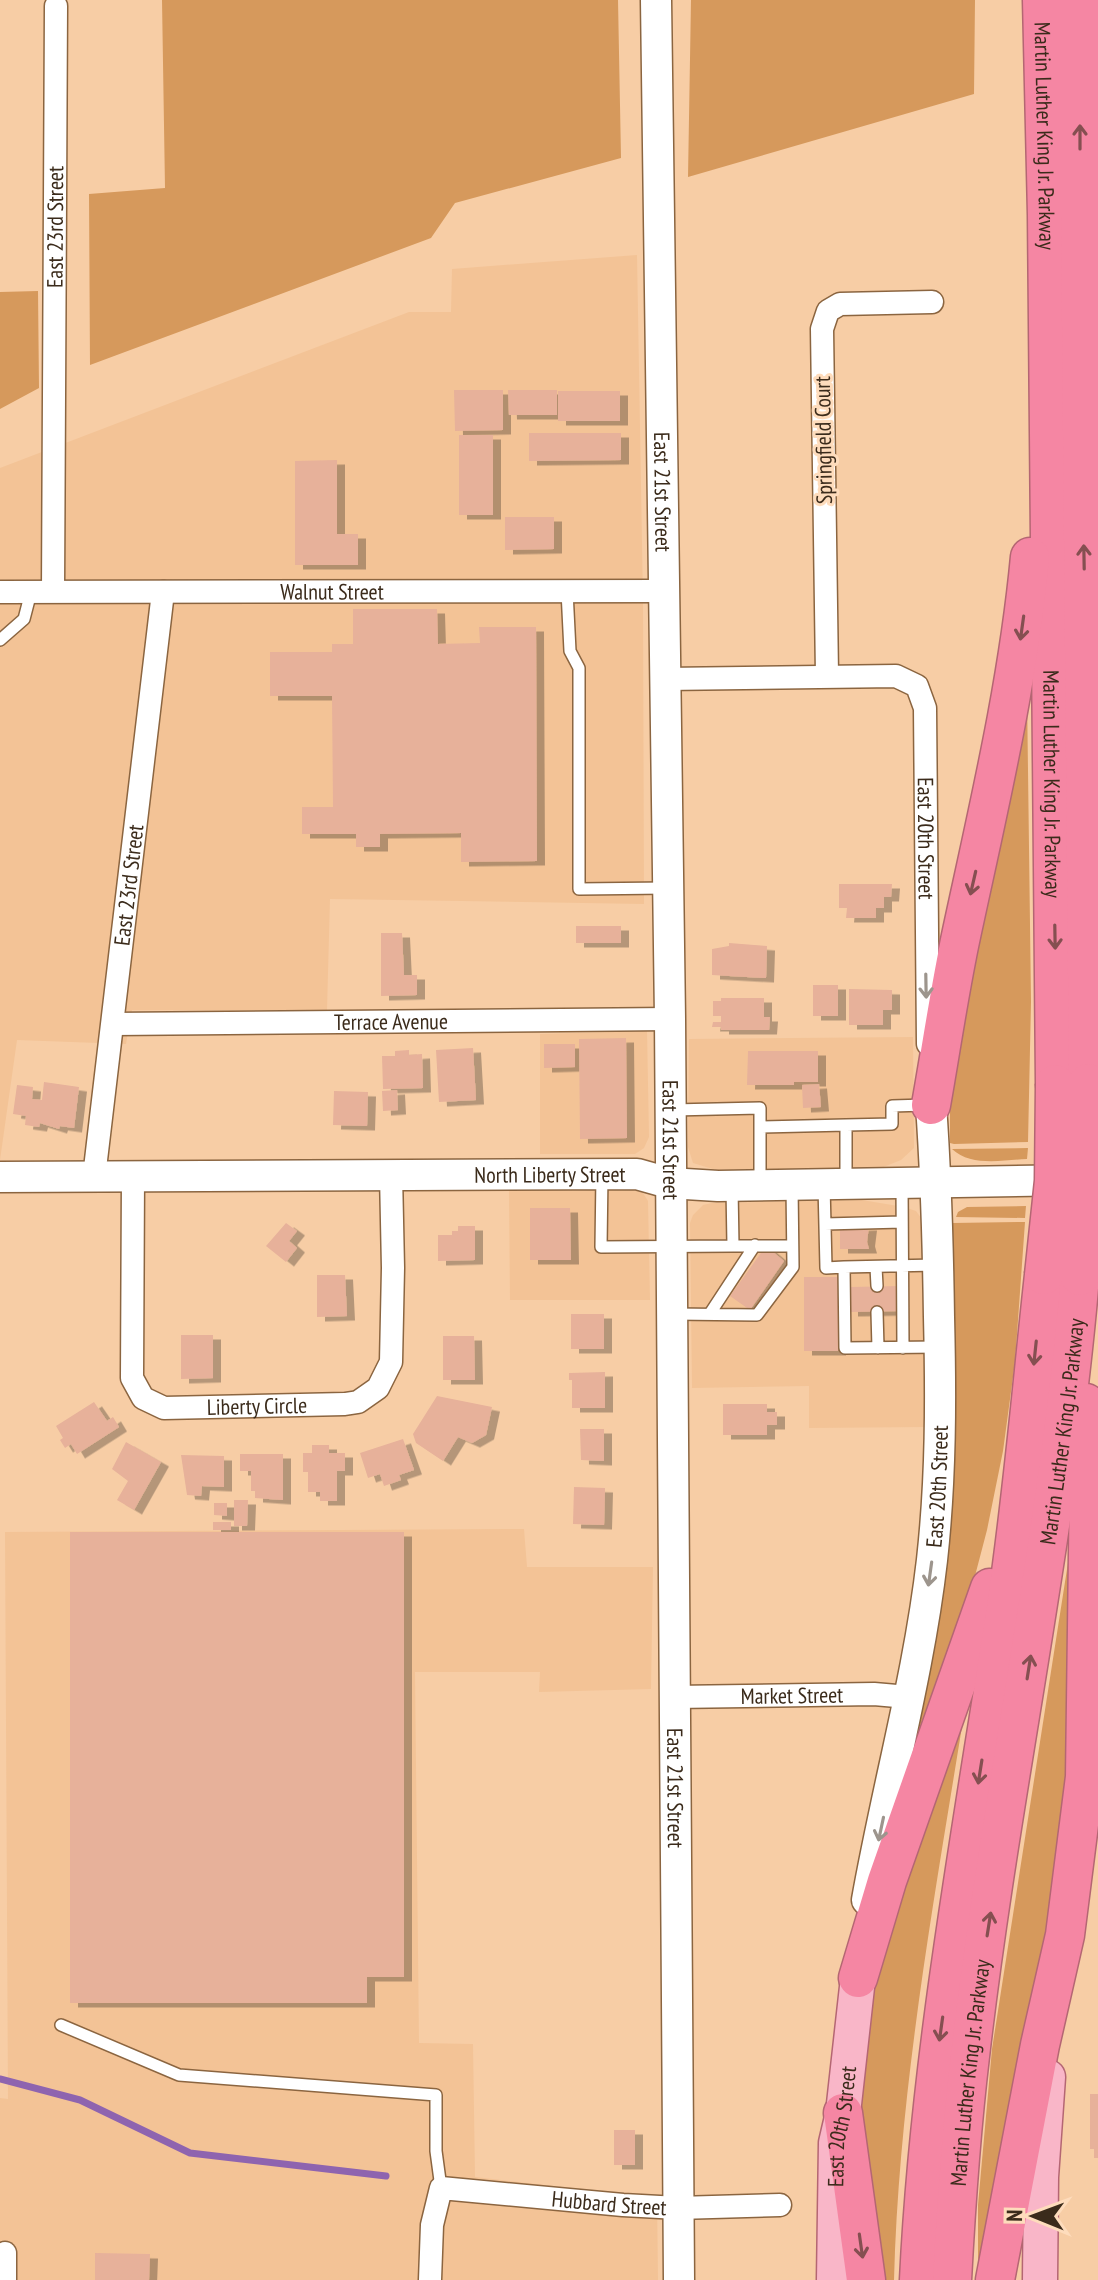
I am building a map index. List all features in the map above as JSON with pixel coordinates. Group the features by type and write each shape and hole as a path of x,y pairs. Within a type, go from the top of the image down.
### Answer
{"highway":[{"name":"Martin Luther King Jr. Parkway","path":"952,2280 970,2056 1069,1395 1062,1276 1072,1084 1063,215 1042,0"},
{"name":"Martin Luther King Jr. Parkway","path":"1063,215 1080,0"},
{"path":"1063,215 1098,310"},
{"path":"931,1105 958,949 1005,735 1024,616 1063,215"},
{"name":"Martin Luther King Jr. Parkway","path":"919,2280 939,2044 1013,1557 1062,1276"},
{"path":"995,2280 1040,2045 1065,1935 1085,1777 1089,1479 1062,1276"},
{"path":"858,1978 887,1881 959,1683 989,1589 1013,1557"},
{"path":"843,2113 866,2280"}],"main road":[{"path":"1040,2280 1045,2118 1065,1935"},
{"name":"East 20th Street","path":"834,2280 836,2143 843,2113 858,1978"}],"street":[{"name":"East 21st Street","path":"656,0 670,1019 679,2280"},
{"name":"East 23rd Street","path":"53,591 56,6"},
{"name":"Springfield Court","path":"827,675 822,329 828,311 840,304 932,302"},
{"name":"Walnut Street","path":"0,592 664,591"},
{"name":"East 23rd Street","path":"94,1177 163,592"},
{"name":"East 20th Street","path":"827,675 896,676 917,686 925,708 926,982 940,1347 935,1533 908,1697 869,1885 857,1959 858,1978"},
{"path":"665,679 827,675"},
{"name":"Terrace Avenue","path":"113,1024 670,1019"},
{"name":"Liberty Circle","path":"133,1177 132,1378 143,1398 164,1408 345,1404 358,1402 378,1388 391,1362 391,1174"},
{"name":"North Liberty Street","path":"0,1177 637,1174 669,1183 746,1186 1098,1180"},
{"name":"Market Street","path":"674,1697 874,1694 908,1697"},
{"path":"1065,1935 1098,1818"},
{"path":"430,2280 432,2225 441,2188"},
{"name":"Hubbard Street","path":"441,2188 678,2208 780,2205"},
{"path":"5,2253 5,2280"}],"lane":[{"path":"567,591 570,651 579,668 579,889 668,888"},
{"path":"0,640 24,619 31,592"},
{"path":"760,1127 892,1124 892,1106 931,1105"},
{"path":"669,1110 760,1108 760,1127 733,1246"},
{"path":"846,1125 825,1224 826,1268 938,1265"},
{"path":"602,1174 601,1247 792,1246"},
{"path":"902,1184 903,1348"},
{"path":"671,1314 711,1312 757,1315 770,1289 793,1267 792,1185"},
{"path":"825,1224 902,1222"},
{"path":"711,1312 744,1268 755,1245"},
{"path":"844,1267 845,1348 940,1347"},
{"path":"876,1267 877,1286"},
{"path":"877,1312 878,1348"},
{"path":"61,2025 179,2075 436,2095 436,2151 441,2188"}],"shaded area":[{"path":"162,0 618,0 621,158 455,203 431,238 90,365 89,194 165,188"},
{"path":"691,0 975,0 974,94 688,177"},
{"path":"637,255 644,904 330,899 327,1010 132,1010 126,1044 17,1040 0,1160 0,468 409,312 451,312 452,269"},
{"path":"38,291 39,388 0,409 0,292"},
{"path":"1027,693 1031,1002 1028,1142 954,1144 950,1143 950,1083"},
{"path":"647,1031 649,1137 644,1148 635,1154 540,1154 540,1034"},
{"path":"913,1037 914,1148 901,1160 881,1168 716,1170 693,1163 688,1147 689,1039"},
{"path":"1028,1148 1027,1159 998,1161 968,1158 952,1149"},
{"path":"633,1190 643,1193 648,1201 650,1300 510,1300 509,1191"},
{"path":"862,1200 916,1211 924,1222 928,1427 809,1428 809,1386 692,1388 690,1223 693,1215 703,1205 712,1203"},
{"path":"1026,1206 1025,1218 956,1217 967,1207"},
{"path":"1025,1222 1015,1362 1003,1451 987,1530 965,1614 911,1774 952,1223"},
{"path":"524,1529 527,1567 653,1567 651,1689 539,1692 540,1672 415,1672 419,2043 473,2044 475,2177 657,2198 658,2280 0,2280 0,2098 8,2099 5,1532"},
{"path":"1070,1550 1067,1839 978,2280 978,2205 992,2049"},
{"path":"964,1714 910,2067 894,2280 879,2280 861,2110 870,1976"}],"building":[{"path":"454,390 503,390 503,430 455,431"},
{"path":"508,390 557,390 557,415 509,415"},
{"path":"558,391 620,391 620,421 558,421"},
{"path":"529,433 621,433 621,460 529,461"},
{"path":"459,435 493,435 493,515 459,515"},
{"path":"337,460 337,534 358,534 358,565 295,565 295,461"},
{"path":"505,517 554,517 554,549 505,550"},
{"path":"353,609 437,609 438,644 480,643 479,627 536,627 537,861 461,862 461,833 380,834 380,847 356,847 356,834 302,834 302,807 333,807 332,696 270,696 270,652 332,652 332,644 353,644"},
{"path":"839,884 892,884 891,897 884,897 884,908 876,908 876,918 846,918 847,908 839,908"},
{"path":"576,926 621,926 621,943 576,943"},
{"path":"381,933 402,933 404,975 417,975 417,995 381,996"},
{"path":"729,943 767,946 766,978 712,975 712,949 729,946"},
{"path":"813,985 838,985 838,1016 813,1016"},
{"path":"849,989 892,990 892,1010 883,1010 883,1025 849,1025"},
{"path":"721,998 764,998 764,1017 770,1017 769,1030 721,1030 721,1027 712,1027 713,1022 721,1022 721,1016 713,1016 713,1001 721,1001"},
{"path":"626,1038 627,1138 580,1139 579,1039"},
{"path":"544,1044 575,1044 575,1067 544,1068"},
{"path":"473,1048 476,1100 439,1102 436,1050"},
{"path":"409,1050 409,1055 422,1054 423,1088 383,1089 382,1056 395,1056 395,1051"},
{"path":"748,1051 818,1051 818,1082 747,1085"},
{"path":"44,1082 79,1087 74,1128 60,1126 59,1129 40,1123 39,1127 25,1125 26,1116 13,1114 17,1085 33,1087 32,1099 42,1100"},
{"path":"819,1084 821,1107 803,1108 802,1085"},
{"path":"397,1090 398,1110 383,1111 382,1091"},
{"path":"334,1091 368,1092 367,1126 333,1125"},
{"path":"530,1208 570,1208 571,1260 530,1260"},
{"path":"286,1223 297,1231 289,1241 297,1248 286,1262 266,1246"},
{"path":"458,1226 475,1226 475,1260 438,1261 438,1235 452,1235 452,1231 458,1231"},
{"path":"869,1226 869,1249 840,1249 840,1227"},
{"path":"766,1246 784,1261 750,1310 730,1296"},
{"path":"317,1275 345,1275 347,1316 317,1317"},
{"path":"804,1277 838,1277 838,1351 804,1351"},
{"path":"901,1286 901,1311 850,1312 850,1287"},
{"path":"571,1314 604,1314 604,1349 571,1349"},
{"path":"181,1335 213,1335 213,1378 181,1379"},
{"path":"443,1336 474,1336 475,1380 443,1380"},
{"path":"605,1372 605,1408 572,1408 569,1373"},
{"path":"437,1396 492,1407 486,1435 472,1443 458,1437 443,1461 416,1443 413,1434"},
{"path":"94,1402 107,1421 113,1417 119,1427 77,1454 71,1444 65,1448 56,1426"},
{"path":"723,1404 767,1404 767,1412 777,1412 777,1425 767,1425 767,1435 723,1435"},
{"path":"580,1429 604,1429 604,1461 581,1460"},
{"path":"403,1439 414,1470 399,1475 401,1480 384,1486 380,1474 368,1478 360,1453"},
{"path":"126,1442 161,1462 134,1510 117,1500 128,1481 112,1469"},
{"path":"312,1445 329,1445 329,1453 345,1453 345,1471 337,1471 337,1501 320,1501 320,1492 308,1492 308,1472 303,1472 303,1453 312,1453"},
{"path":"240,1454 283,1454 283,1500 255,1498 255,1491 251,1491 251,1471 240,1471"},
{"path":"181,1455 224,1456 224,1487 202,1486 201,1496 187,1495"},
{"path":"574,1487 605,1488 604,1525 573,1524"},
{"path":"234,1500 248,1500 247,1526 234,1526"},
{"path":"214,1503 227,1503 227,1516 214,1515"},
{"path":"213,1522 231,1522 231,1530 213,1530"},
{"path":"70,1532 404,1532 404,1977 367,1977 367,2003 70,2003"},
{"path":"1090,2094 1098,2094 1098,2158 1094,2158 1094,2149 1090,2149"},
{"path":"614,2130 635,2130 635,2165 614,2165"},
{"path":"95,2253 150,2254 149,2280 95,2280"}],"waterway":[{"path":"0,2079 80,2100 190,2153 386,2176"}]}
